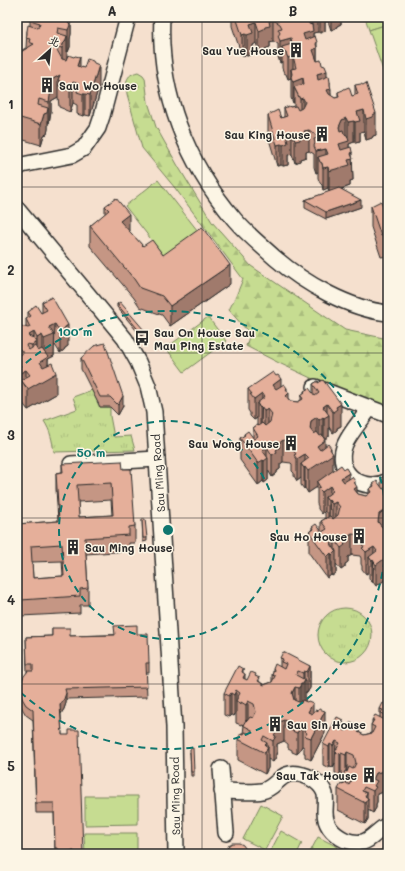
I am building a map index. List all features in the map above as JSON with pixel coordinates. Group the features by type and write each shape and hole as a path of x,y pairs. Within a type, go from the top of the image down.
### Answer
{"street":[{"path":"17,168 22,165 72,155 84,148 98,128 128,17"},
{"path":"162,17 161,31 164,65 170,100 181,133 196,164 214,194 236,221 261,245 287,268 310,284 334,297 359,307 388,313"},
{"name":"Sau Ming Road","path":"17,209 125,339 138,362 148,386 154,412 174,727 176,854"},
{"path":"315,387 388,415"},
{"path":"370,408 348,438 344,446 342,456 344,465 348,474 355,480 364,484 373,486 383,484 388,481"},
{"path":"71,464 157,459"},
{"path":"221,769 226,833"},
{"path":"222,790 256,791 268,789 283,776 289,774 302,774 317,782 322,787 325,799 327,823 332,832 342,838 353,842 363,842 369,840 379,830 388,825"}],"green space":[{"path":"365,17 388,17 388,24 369,30"},
{"path":"388,24 388,75 385,76 369,30"},
{"path":"138,72 145,78 148,102 156,127 178,166 212,222 251,266 345,330 388,339 388,410 349,396 246,346 250,334 229,310 243,279 175,188 142,148 127,94 127,80 131,75"},
{"path":"158,180 201,235 168,261 125,206"},
{"path":"208,317 226,341 184,372 166,348"},
{"path":"92,390 100,407 110,407 114,437 131,436 135,450 54,452 50,432 44,421 77,409 73,397"},
{"path":"340,608 350,608 360,612 368,620 372,630 372,640 368,650 360,658 350,662 340,662 330,658 322,650 318,640 318,630 322,620 330,612"},
{"path":"85,796 138,796 138,824 85,825"},
{"path":"261,804 283,816 265,850 243,839"},
{"path":"281,831 302,843 297,854 269,854"},
{"path":"84,833 137,833 137,854 85,854"},
{"path":"318,837 338,847 334,854 309,854"},
{"path":"388,844 388,854 367,854 381,850"}],"building":[{"name":"Sau Wo House","path":"30,17 70,17 68,23 70,25 68,30 58,28 57,33 67,36 62,48 58,47 57,50 62,59 66,60 68,55 80,57 77,66 84,68 87,59 99,65 90,95 77,92 79,84 73,82 70,90 59,86 60,81 58,80 60,75 44,84 49,85 48,89 51,90 49,102 39,99 38,105 48,108 47,113 44,114 41,124 17,117 17,99 19,99 21,94 17,93 17,80 19,80 20,77 17,69 17,41 20,42 18,46 20,47 19,53 34,44 29,42 30,39 26,38 28,25 38,28 40,23 30,20"},
{"path":"236,17 303,17 304,21 308,20 309,24 312,25 313,31 303,34 305,40 315,36 317,48 313,50 317,61 321,60 322,65 325,66 327,71 317,74 318,80 329,76 331,89 327,90 329,94 335,98 339,97 338,92 349,87 352,96 358,94 355,85 363,85 366,83 376,113 372,117 366,119 364,110 357,112 360,121 348,122 346,118 342,120 339,127 340,131 343,130 344,134 347,135 349,141 339,144 341,150 351,147 353,159 348,160 350,165 329,171 328,167 323,168 318,157 328,154 326,149 316,151 314,139 318,138 309,130 304,131 306,136 295,141 292,132 286,135 288,143 277,145 268,115 278,110 281,118 287,116 284,108 296,106 298,110 302,108 305,102 303,98 300,99 294,87 304,84 303,78 293,82 291,77 291,69 296,68 293,56 288,58 282,47 292,44 291,38 280,41 278,36 280,33 278,29 282,28 280,24 273,20 269,21 270,26 259,31 256,22 250,24 253,33 242,35"},
{"path":"339,188 361,200 326,212 305,200"},
{"path":"116,198 129,214 120,221 143,246 152,240 163,255 202,227 230,265 170,306 162,296 140,288 90,226 109,210 105,206"},
{"path":"381,201 384,209 388,208 388,235 381,236 371,206"},
{"path":"52,297 68,325 60,332 55,324 49,327 54,335 44,339 42,335 37,338 34,332 28,336 36,340 35,343 32,345 27,344 26,346 29,350 35,346 38,351 42,349 48,357 40,362 43,367 52,363 56,373 28,389 21,380 30,375 26,370 18,374 17,372 17,356 23,353 17,348 17,324 28,328 30,327 26,319 31,316 28,312 36,305 41,313 47,310 42,302"},
{"path":"120,302 144,330 141,333 117,304"},
{"path":"105,343 123,396 118,405 110,397 100,397 81,358 94,346"},
{"path":"273,372 281,379 273,385 276,389 284,384 289,393 286,396 290,401 298,402 303,399 301,395 309,388 315,396 319,393 313,384 323,380 341,404 336,407 337,409 333,412 327,404 323,407 329,415 319,420 317,417 311,421 310,429 314,434 317,432 320,436 322,435 325,440 317,446 320,450 328,444 333,454 308,471 301,464 309,458 305,454 297,459 294,455 296,454 292,449 295,447 291,442 283,440 278,444 280,447 276,450 277,452 272,455 267,447 262,450 268,458 258,463 240,438 248,431 254,439 258,436 253,428 262,423 265,426 270,422 272,414 268,409 264,411 257,403 265,397 262,393 254,399 248,389"},
{"name":"Sau Ming House","path":"122,461 123,469 131,469 135,526 129,527 129,535 85,538 88,588 80,589 80,596 21,600 20,593 17,593 17,524 59,521 56,473 63,472 62,464","holes":["111,483 113,515 79,517 77,485","62,544 64,576 33,578 31,546"]},
{"path":"341,465 344,469 346,468 349,473 341,478 344,482 352,477 357,487 354,489 358,494 366,496 371,492 369,489 374,486 373,484 377,481 383,489 387,486 381,478 388,475 388,513 385,510 379,514 378,522 382,527 385,525 388,529 388,536 385,539 388,543 388,556 376,565 369,557 377,551 374,547 366,552 362,548 364,547 361,543 364,541 360,535 352,534 346,538 348,541 341,548 335,540 331,544 336,551 327,557 309,532 316,524 322,532 327,529 321,521 330,516 333,519 338,515 340,507 336,502 332,504 325,497 333,491 330,486 322,492 318,488 320,487 317,482"},
{"path":"142,519 145,519 147,538 143,538"},
{"path":"137,625 137,634 148,634 149,663 146,663 147,687 65,689 66,693 60,705 62,735 69,735 69,730 79,730 83,854 74,854 74,851 58,852 58,848 55,848 54,803 36,803 33,710 26,705 20,694 21,682 24,676 28,671 33,671 33,664 27,664 26,637 52,636 52,628 70,628 70,636 115,635 114,626"},
{"path":"283,652 310,666 307,672 304,671 303,673 298,671 296,675 305,680 299,688 295,687 292,693 294,700 301,703 302,700 313,703 308,712 312,714 315,710 318,711 319,709 325,711 311,738 305,736 307,733 304,731 306,727 302,725 297,733 288,727 290,723 284,720 276,723 273,729 277,731 274,735 276,736 273,741 264,736 262,740 267,743 265,745 268,747 265,753 238,739 241,733 244,734 245,732 250,734 252,730 243,725 250,717 253,718 256,712 254,704 248,701 246,705 236,701 240,693 236,690 234,695 231,693 229,696 224,693 238,666 243,669 242,672 245,674 243,678 247,680 251,672 260,678 258,681 264,685 272,682 275,676 272,675 275,664 284,669 286,664 281,662 283,659 280,658"},
{"path":"383,703 388,706 388,773 384,771 376,773 373,779 377,781 374,786 376,787 373,791 364,787 362,791 367,793 365,796 368,798 365,803 338,789 341,784 343,785 345,782 349,785 352,780 343,776 349,767 353,769 356,763 354,755 347,752 346,755 335,752 340,743 336,741 333,746 330,744 329,747 323,744 337,717 343,720 342,723 345,724 342,729 346,731 351,722 360,728 358,732 364,735 372,733 375,727 371,725 375,715 383,719 386,715 381,713 383,710 380,709"},
{"path":"193,748 194,772 191,772 190,749"},
{"path":"232,843 239,843 243,845 247,851 247,854 225,854 229,845"}],"place":[{"name":"Sau Yue House","path":"296,50"},
{"name":"Sau Wo House","path":"47,85"},
{"name":"Sau King House","path":"322,134"},
{"name":"Sau On House Sau Mau Ping Estate","path":"142,338"},
{"name":"Sau Wong House","path":"291,443"},
{"name":"Sau Ho House","path":"359,536"},
{"name":"Sau Ming House","path":"73,547"},
{"name":"Sau Sin House","path":"275,724"},
{"name":"Sau Tak House","path":"369,775"}]}
